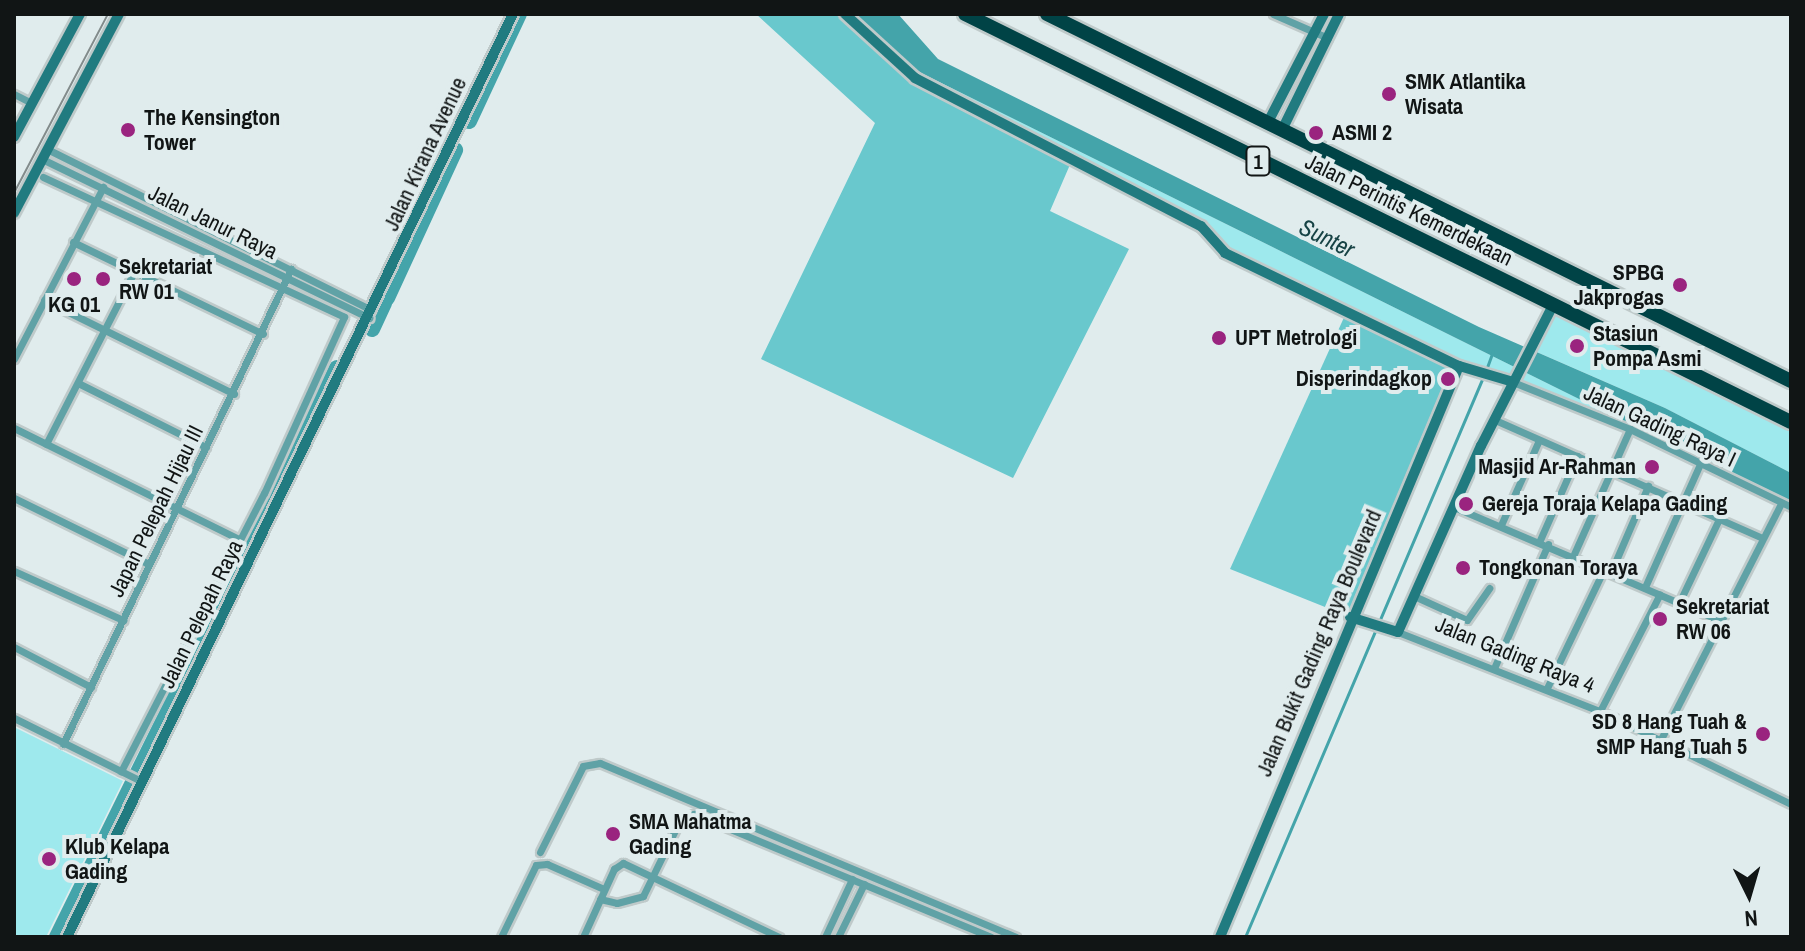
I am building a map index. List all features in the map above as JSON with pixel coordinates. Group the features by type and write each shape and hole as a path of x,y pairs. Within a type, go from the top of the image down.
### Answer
{"highway":[{"name":"Jalan Perintis Kemerdekaan","path":"965,14 1791,422"},
{"name":"Jalan Perintis Kemerdekaan","path":"1047,14 1791,381"}],"street":[{"path":"14,137 80,14"},
{"path":"14,213 119,14"},
{"name":"Jalan Kirana Avenue","path":"371,314 513,14"},
{"path":"845,14 915,78 1201,226 1225,253 1462,367 1510,380"},
{"path":"1273,14 1328,38"},
{"path":"1267,124 1324,14"},
{"path":"1282,130 1339,14"},
{"path":"14,94 32,103"},
{"name":"Jalan Janur Raya","path":"45,154 102,188 292,274"},
{"name":"Jalan Janur Raya","path":"45,154 107,180 371,314"},
{"path":"43,177 284,290"},
{"path":"14,359 107,180"},
{"path":"73,242 263,334"},
{"path":"46,444 80,384 134,272"},
{"name":"Japan Pelepah Hijau III","path":"63,744 292,274"},
{"name":"Jalan Pelepah Raya","path":"124,773 239,539 343,314 284,290"},
{"path":"44,300 234,394"},
{"path":"1392,630 1414,596 1495,420 1510,380 1553,305"},
{"name":"Jalan Pelepah Raya","path":"67,937 140,781 371,314"},
{"name":"Jalan Bukit Gading Raya Boulevard","path":"1220,937 1462,367"},
{"name":"Jalan Gading Raya I","path":"1510,380 1630,429 1791,507"},
{"path":"80,384 206,447"},
{"path":"1495,420 1762,538"},
{"path":"14,428 239,539"},
{"path":"1574,554 1614,471 1630,429"},
{"path":"1501,525 1539,440"},
{"path":"1495,666 1577,456"},
{"path":"1645,587 1701,462"},
{"path":"1547,688 1648,486"},
{"path":"14,498 149,564"},
{"path":"1661,739 1781,503"},
{"path":"1454,507 1574,554 1721,621"},
{"path":"1679,603 1719,519"},
{"path":"14,571 123,620"},
{"path":"1414,596 1467,620 1489,588"},
{"path":"1600,711 1660,594"},
{"name":"Jalan Gading Raya 4","path":"1355,619 1495,666 1547,688 1661,739 1791,804"},
{"path":"14,647 91,687"},
{"path":"14,718 140,781"},
{"path":"540,852 583,766 600,763 1016,937"},
{"path":"600,899 636,900 681,818 694,814 991,937"},
{"path":"583,937 604,889 623,863 653,873 779,937"},
{"path":"501,937 536,865 547,864 604,889"},
{"path":"825,937 852,879"},
{"path":"838,937 864,884"}],"shaded area":[{"path":"756,14 845,14 915,78 1072,160 1050,211 1129,249 1013,478 761,359 875,123"},
{"path":"850,14 913,69 1791,504 1523,384 1465,369 1225,253 1207,231 915,78"},
{"path":"850,14 898,14 938,59 1479,327 1665,408 1791,473 1791,504 913,69"},
{"path":"1553,305 1791,424 1791,473 1665,408 1530,349"},
{"path":"1346,313 1459,366 1350,617 1230,569"},
{"name":"Klub Kelapa Gading","path":"14,727 123,781 46,937 14,937"}],"waterway":[{"path":"469,121 519,14"},
{"path":"387,298 455,150"},
{"path":"372,329 384,303"},
{"path":"1486,370 1493,351"},
{"path":"57,937 337,368"},
{"path":"1245,937 1483,377"}],"tram line":[{"path":"14,193 108,14"}],"place":[{"name":"SMK Atlantika Wisata","path":"1389,94"},
{"name":"The Kensington Tower","path":"128,130"},
{"name":"ASMI 2","path":"1316,133"},
{"name":"KG 01","path":"74,279"},
{"name":"Sekretariat RW 01","path":"103,279"},
{"name":"SPBG Jakprogas","path":"1680,285"},
{"name":"UPT Metrologi","path":"1219,338"},
{"name":"Stasiun Pompa Asmi","path":"1577,346"},
{"name":"Disperindagkop","path":"1448,379"},
{"name":"Masjid Ar-Rahman","path":"1652,467"},
{"name":"Gereja Toraja Kelapa Gading","path":"1466,504"},
{"name":"Tongkonan Toraya","path":"1463,568"},
{"name":"Sekretariat RW 06","path":"1660,619"},
{"name":"SD 8 Hang Tuah & SMP Hang Tuah 5","path":"1763,734"},
{"name":"SMA Mahatma Gading","path":"613,834"},
{"name":"Klub Kelapa Gading","path":"49,859"}],"water label":[{"name":"Sunter","path":"1327,238"}]}
